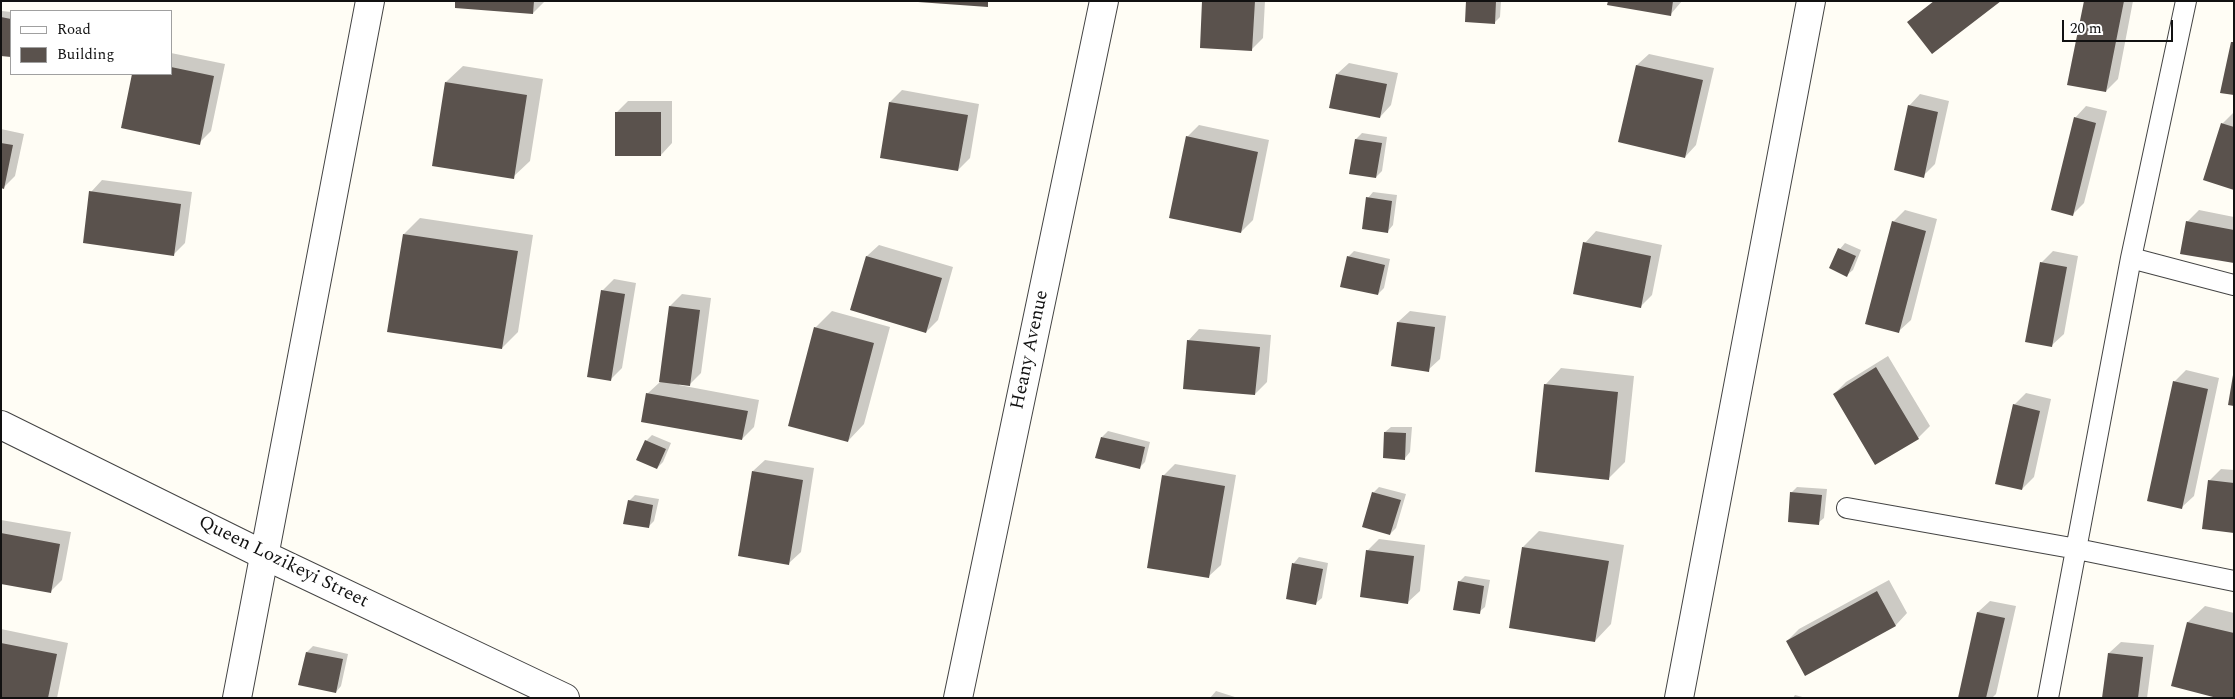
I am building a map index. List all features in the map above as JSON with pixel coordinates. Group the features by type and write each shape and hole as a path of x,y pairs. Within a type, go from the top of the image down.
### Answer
{"street":[{"path":"237,698 266,556 370,1"},
{"name":"Heany Avenue","path":"958,698 1104,1"},
{"path":"1679,698 1812,1"},
{"name":"Queen Lozikeyi Street","path":"1,425 266,556 565,698"}],"lane":[{"path":"2048,698 2131,258 2186,1"},
{"path":"2131,258 2234,285"},
{"path":"1847,508 2077,549 2234,581"}],"building":[{"path":"455,1 534,1 533,14 455,8"},
{"path":"904,1 988,1 988,7"},
{"path":"1202,1 1255,1 1252,51 1200,48"},
{"path":"1466,1 1496,1 1495,24 1465,22"},
{"path":"1608,1 1673,1 1671,16 1607,5"},
{"path":"1934,1 2001,1 1932,54 1907,22"},
{"path":"2084,1 2124,1 2106,92 2067,85"},
{"path":"1,17 10,19 10,57 1,56"},
{"path":"2231,42 2234,42 2234,95 2220,93"},
{"path":"1636,65 1703,80 1685,158 1618,142"},
{"path":"172,67 214,76 200,145 121,128 132,75 172,75"},
{"path":"1336,74 1387,84 1380,118 1329,108"},
{"path":"445,82 527,95 514,179 432,166"},
{"path":"889,102 968,115 958,171 880,158"},
{"path":"1908,105 1938,112 1924,178 1894,170"},
{"path":"615,112 661,112 661,156 615,156"},
{"path":"2074,117 2096,123 2073,216 2051,210"},
{"path":"2221,123 2234,127 2234,190 2203,180"},
{"path":"1186,136 1258,152 1241,233 1169,218"},
{"path":"1355,139 1382,143 1376,178 1349,174"},
{"path":"1,143 13,145 4,189 1,188"},
{"path":"89,191 181,204 174,256 83,243"},
{"path":"1366,197 1392,201 1388,233 1362,229"},
{"path":"1892,221 1926,231 1899,333 1865,324"},
{"path":"2186,221 2234,230 2234,263 2180,254"},
{"path":"403,234 518,251 502,349 387,332"},
{"path":"1583,242 1651,256 1641,308 1573,294"},
{"path":"1838,248 1856,256 1847,277 1829,268"},
{"path":"866,256 942,278 926,333 850,310"},
{"path":"1347,256 1385,265 1378,295 1340,287"},
{"path":"2040,262 2067,267 2052,347 2025,342"},
{"path":"601,290 625,294 611,381 587,377"},
{"path":"669,306 700,310 690,386 659,382"},
{"path":"1397,322 1435,327 1429,372 1391,366"},
{"path":"814,327 874,343 848,442 788,426"},
{"path":"1187,340 1260,347 1255,395 1183,389"},
{"path":"1876,367 1919,439 1875,465 1833,394"},
{"path":"2234,375 2234,406 2228,405"},
{"path":"2173,381 2208,389 2182,509 2147,501"},
{"path":"1544,384 1618,392 1609,480 1535,472"},
{"path":"646,393 748,411 742,440 641,422"},
{"path":"2013,404 2040,411 2022,490 1995,484"},
{"path":"1384,432 1406,433 1405,460 1383,458"},
{"path":"1101,437 1145,447 1140,469 1095,458"},
{"path":"645,440 666,449 657,469 636,460"},
{"path":"752,471 803,480 789,565 738,556"},
{"path":"1162,475 1225,486 1209,578 1147,568"},
{"path":"2208,480 2234,483 2234,533 2202,529"},
{"path":"1372,492 1401,500 1390,535 1362,527"},
{"path":"1790,492 1822,495 1819,525 1788,522"},
{"path":"628,500 653,505 649,528 623,524"},
{"path":"1,533 60,544 51,593 1,584"},
{"path":"1522,547 1609,561 1595,642 1509,628"},
{"path":"1366,550 1414,556 1408,604 1360,597"},
{"path":"1292,563 1323,569 1316,605 1286,599"},
{"path":"1458,581 1484,586 1480,614 1453,610"},
{"path":"1877,591 1896,626 1805,676 1786,641"},
{"path":"1977,612 2005,618 1986,698 1958,698"},
{"path":"2187,622 2234,633 2234,698 2217,698 2171,686"},
{"path":"1,643 57,654 48,698 1,698"},
{"path":"306,652 343,659 336,693 298,685"},
{"path":"2108,653 2143,657 2138,698 2102,698"}]}
